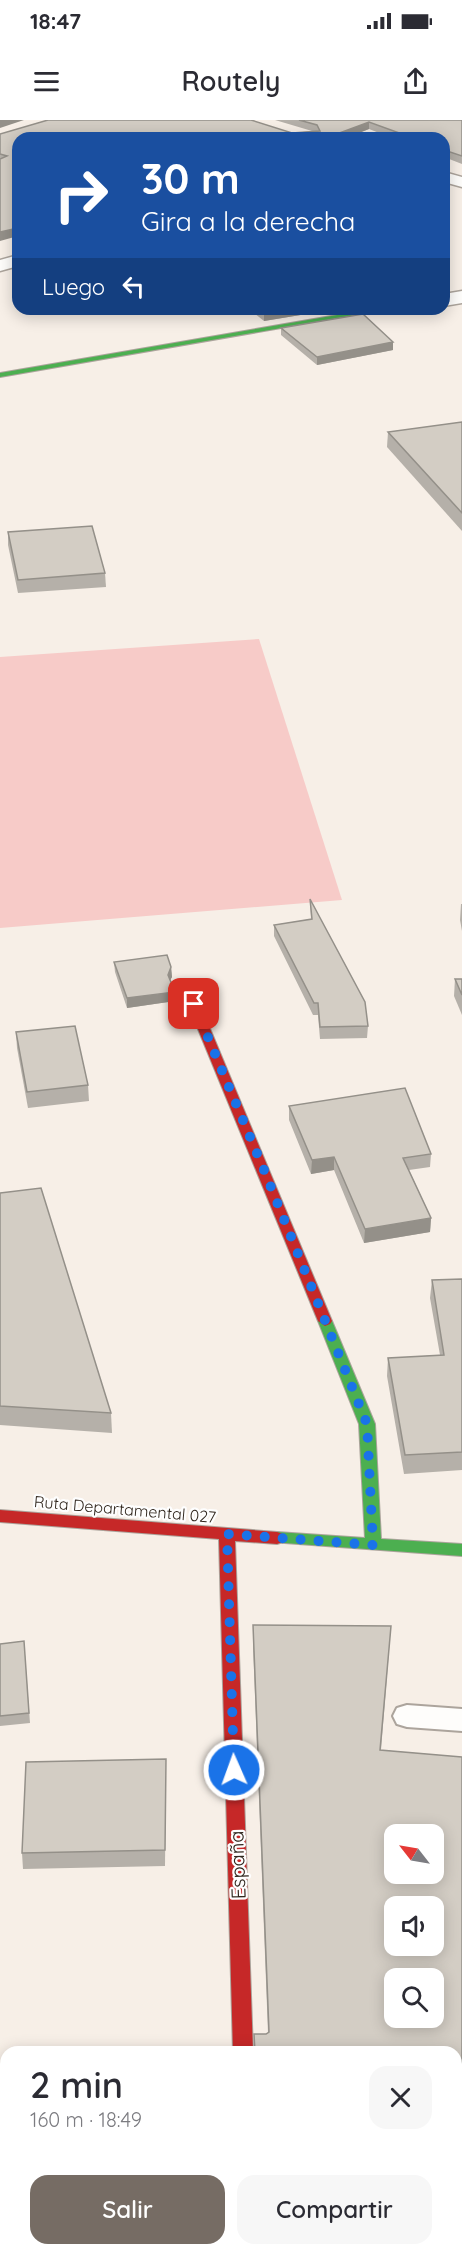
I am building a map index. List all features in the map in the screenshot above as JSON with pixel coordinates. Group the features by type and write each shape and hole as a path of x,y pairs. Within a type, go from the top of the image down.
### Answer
{"street":[{"path":"0,375 230,333 347,315"},
{"path":"185,983 367,1424 373,1545"},
{"name":"Ruta Departamental 027","path":"0,1516 462,1550"},
{"name":"España","path":"227,1534 243,2046"}],"lane":[{"path":"407,1716 462,1720"}],"shaded area":[{"path":"259,639 342,900 0,928 0,657"}],"building":[{"path":"48,120 251,120 289,132 12,132 12,229 0,232 0,159 7,156 0,154 0,134"},
{"path":"299,120 462,120 462,156 450,152 450,132 396,132 369,122 342,132 306,132 320,131 317,125"},
{"path":"364,315 393,342 317,357 281,328"},
{"path":"462,422 462,513 388,432"},
{"path":"92,526 105,573 18,580 8,532"},
{"path":"310,899 365,1002 368,1026 320,1027 318,1003 314,1003 274,925 312,919"},
{"path":"167,955 171,967 168,975 175,992 127,998 114,962"},
{"path":"455,979 462,979 462,995"},
{"path":"75,1026 88,1085 27,1092 16,1032"},
{"path":"405,1088 431,1154 403,1158 431,1218 365,1229 334,1157 312,1160 289,1106"},
{"path":"41,1188 111,1413 0,1406 0,1193"},
{"path":"462,1279 462,1452 405,1455 388,1358 444,1355 432,1280"},
{"path":"253,1625 391,1626 380,1750 462,1757 462,2046 255,2046 254,2034 269,2032"},
{"path":"24,1641 29,1713 0,1716 0,1644"},
{"path":"166,1759 165,1850 22,1853 26,1762"}],"traffic: fast":[{"path":"0,375 351,315"},
{"path":"325,1321 367,1424 373,1545"},
{"path":"277,1538 462,1550"}],"traffic: jam":[{"path":"185,983 325,1321"},
{"path":"0,1516 277,1538"},
{"path":"227,1534 243,2046"}],"route":[{"path":"194,1004 367,1424 373,1545 227,1534 234,1770"}]}
